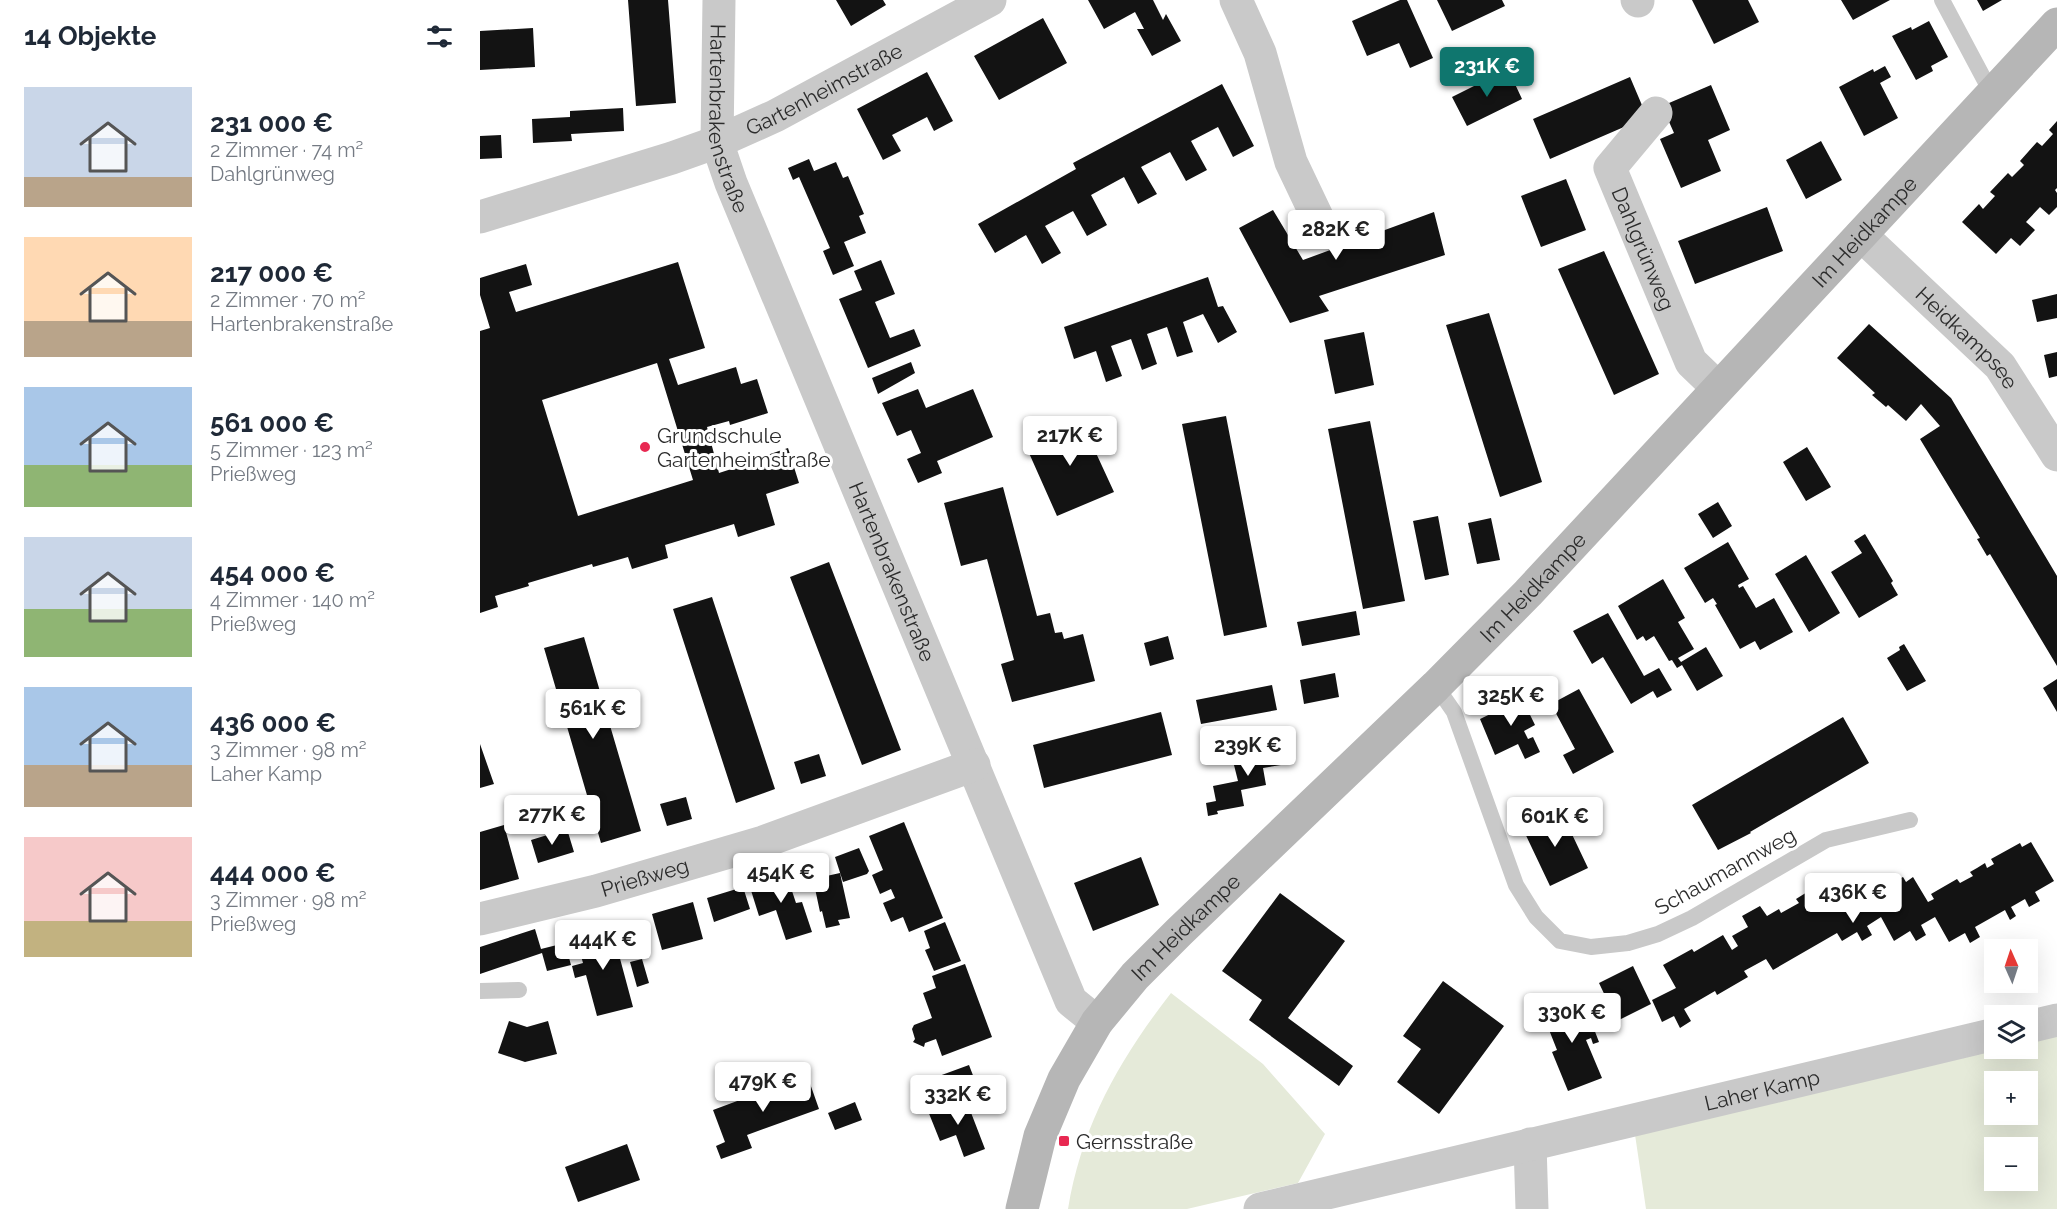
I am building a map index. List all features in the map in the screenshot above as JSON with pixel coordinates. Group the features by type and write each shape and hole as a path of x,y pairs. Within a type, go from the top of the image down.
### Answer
{"street":[{"name":"Hartenbrakenstraße","path":"719,0 717,142 731,183 1071,1001 1097,1022"},
{"name":"Gartenheimstraße","path":"480,217 717,142 775,116 990,0"},
{"path":"1236,0 1260,53 1291,162 1321,225"},
{"name":"Im Heidkampe","path":"1022,1209 1040,1136 1064,1079 1097,1022 1135,976 1436,686 1528,593 2057,24"},
{"name":"Dahlgrünweg","path":"1656,113 1610,168 1690,362 1718,388"},
{"name":"Heidkampsee","path":"1861,235 2000,366 2057,455"},
{"name":"Prießweg","path":"480,919 596,891 763,842 974,765"},
{"path":"2038,1025 2057,1020"},
{"name":"Laher Kamp","path":"1260,1209 1984,1037"},
{"path":"1530,1144 1532,1209"}],"lane":[{"path":"1941,0 1992,94"},
{"name":"Schaumannweg","path":"1436,686 1454,712 1516,885 1536,917 1560,941 1592,947 1628,943 1659,934 1692,918 1826,840 1910,820"},
{"path":"480,991 519,990"}],"green space":[{"path":"1171,993 1263,1064 1325,1134 1298,1183 1187,1209 1068,1209 1083,1149 1105,1095 1135,1043"},
{"path":"2057,1020 2057,1209 1646,1209 1633,1121 1984,1050 1984,1059 2038,1059 2038,1025"}],"building":[{"path":"628,0 668,0 676,103 636,106"},
{"path":"836,0 883,0 886,5 851,26"},
{"path":"1088,0 1153,0 1163,20 1166,14 1181,41 1152,56 1137,29 1144,29 1135,12 1104,29"},
{"path":"1400,0 1407,0 1433,58 1410,68 1399,43 1367,56 1352,21"},
{"path":"1437,0 1502,0 1505,6 1452,31"},
{"path":"1692,0 1748,0 1759,22 1714,44"},
{"path":"1841,0 1890,0 1853,20"},
{"path":"1977,0 2002,0 1983,11"},
{"path":"1043,18 1067,63 999,100 974,56"},
{"path":"1929,21 1948,57 1931,66 1933,71 1916,80 1892,36 1911,27 1912,30"},
{"path":"533,28 535,67 480,70 480,31"},
{"path":"1885,66 1891,77 1880,83 1898,118 1864,136 1839,87 1873,69 1874,72"},
{"path":"1508,69 1522,99 1467,126 1452,97"},
{"path":"927,72 953,121 934,131 927,117 892,135 901,151 883,160 857,109"},
{"path":"1630,77 1647,117 1550,159 1533,119"},
{"path":"1222,84 1254,146 1233,157 1218,127 1191,141 1207,170 1186,181 1170,152 1141,167 1157,194 1138,204 1124,177 1091,195 1107,225 1087,236 1073,211 1045,226 1061,253 1042,264 1026,235 995,253 978,224 1076,169 1073,163"},
{"path":"1711,85 1730,130 1708,140 1721,171 1681,188 1660,139 1674,133 1662,106"},
{"path":"623,108 624,131 571,134 572,141 533,143 532,119 570,117 570,111"},
{"path":"2057,121 2057,188 2055,190 2057,207 2049,215 2040,207 2026,222 2035,230 2020,246 2011,238 1996,254 1962,222 1979,204 1983,209 1995,196 1990,192 2008,173 2012,177 2024,165 2020,161 2037,142 2042,146 2053,134 2049,130"},
{"path":"501,135 502,158 480,159 480,136"},
{"path":"1821,141 1842,180 1806,199 1786,160"},
{"path":"809,159 814,171 836,162 843,178 848,176 864,214 859,216 866,233 844,242 854,266 833,275 823,251 830,248 799,177 793,180 788,168"},
{"path":"1566,179 1586,230 1541,247 1521,196"},
{"path":"1767,207 1783,251 1695,284 1678,241"},
{"path":"1273,210 1303,260 1434,212 1445,255 1319,296 1329,311 1290,323 1239,228"},
{"path":"1604,251 1659,374 1614,395 1558,269"},
{"path":"881,260 895,294 875,302 890,338 914,329 921,346 868,368 839,299 862,290 854,271"},
{"path":"678,262 705,348 669,359 678,385 736,367 741,384 757,379 768,413 730,425 729,421 707,427 719,473 788,448 799,483 766,494 775,525 738,537 734,524 665,545 668,558 632,569 628,557 593,567 592,564 528,583 529,586 495,596 498,607 480,613 480,331 490,328 480,295 480,278 526,264 532,285 509,292 516,312","holes":["657,363 693,480 578,516 542,400"]},
{"path":"1208,277 1218,307 1223,306 1237,332 1218,343 1203,314 1183,322 1193,352 1177,357 1167,327 1147,334 1157,364 1142,370 1131,339 1111,346 1122,376 1106,382 1096,351 1074,359 1064,327"},
{"path":"2057,294 2057,318 2037,322 2032,300"},
{"path":"1489,313 1542,482 1500,497 1446,325"},
{"path":"1869,324 1951,398 2057,576 2057,666 1990,554 1987,556 1977,539 1980,538 1920,439 1940,426 1921,404 1906,421 1872,395 1875,393 1837,358"},
{"path":"1364,332 1374,385 1335,394 1324,340"},
{"path":"2057,352 2057,376 2049,378 2044,355"},
{"path":"911,362 915,373 878,394 872,378"},
{"path":"918,389 926,408 973,389 993,437 937,461 942,473 918,483 907,459 921,453 911,430 897,436 882,403"},
{"path":"1226,416 1267,627 1224,636 1182,424"},
{"path":"1082,418 1114,492 1057,516 1025,444"},
{"path":"1370,421 1405,601 1363,609 1328,429"},
{"path":"1807,447 1831,487 1806,501 1783,462"},
{"path":"1003,487 1037,616 1050,613 1055,633 1062,632 1064,639 1083,634 1095,681 1012,702 1001,664 1014,660 987,559 961,566 944,503"},
{"path":"1718,502 1732,526 1713,538 1698,514"},
{"path":"1438,516 1449,575 1425,580 1413,521"},
{"path":"1491,518 1500,560 1477,564 1468,523"},
{"path":"1865,534 1893,581 1891,583 1898,595 1859,618 1831,572 1862,553 1854,541"},
{"path":"1728,542 1749,579 1738,585 1739,588 1743,586 1756,608 1774,598 1793,632 1760,650 1755,641 1740,649 1713,598 1705,603 1684,568"},
{"path":"1806,555 1840,613 1809,632 1775,574"},
{"path":"829,562 901,750 862,765 790,577"},
{"path":"1663,579 1685,618 1678,622 1694,649 1678,658 1681,662 1706,647 1723,676 1697,691 1682,665 1677,668 1672,660 1669,661 1654,636 1646,641 1643,636 1637,640 1618,606"},
{"path":"712,597 775,789 736,803 673,609"},
{"path":"1356,611 1360,635 1302,646 1297,622"},
{"path":"1608,613 1644,676 1659,668 1672,690 1657,698 1653,691 1631,704 1603,657 1592,664 1573,631"},
{"path":"1168,636 1174,659 1150,666 1144,643"},
{"path":"584,637 641,831 601,843 544,648"},
{"path":"1904,644 1926,681 1907,691 1887,658 1900,650 1899,647"},
{"path":"1335,673 1339,697 1304,704 1300,680"},
{"path":"2057,679 2057,712 2043,688"},
{"path":"1272,685 1277,710 1201,724 1196,700"},
{"path":"1517,688 1535,725 1524,731 1528,739 1533,737 1540,752 1525,759 1518,744 1495,755 1480,719 1511,704 1505,693"},
{"path":"1579,689 1614,752 1573,774 1563,755 1575,749 1551,704"},
{"path":"1161,712 1172,755 1044,788 1033,745"},
{"path":"1843,717 1869,763 1718,850 1692,805"},
{"path":"1282,739 1287,764 1263,768 1266,785 1241,790 1244,806 1217,811 1218,814 1208,816 1206,803 1216,801 1213,786 1238,781 1234,765 1260,760 1257,744"},
{"path":"480,744 494,784 480,788"},
{"path":"819,754 826,776 801,784 794,762"},
{"path":"686,797 692,819 667,826 660,804"},
{"path":"1560,809 1588,868 1550,886 1522,827"},
{"path":"904,822 943,918 909,932 903,917 891,922 883,903 895,898 891,889 880,894 872,875 883,870 869,836"},
{"path":"504,825 519,879 480,890 480,832"},
{"path":"567,829 574,852 538,863 531,840"},
{"path":"2031,842 2054,881 2035,892 2040,901 2029,907 2025,899 2011,907 2016,916 2010,920 2005,910 1975,927 1980,937 1970,943 1965,933 1949,942 1935,917 1921,925 1926,935 1916,941 1910,931 1894,941 1881,917 1867,926 1872,935 1862,941 1857,932 1842,941 1837,933 1773,970 1766,959 1744,971 1748,977 1717,995 1715,991 1684,1009 1691,1021 1680,1028 1674,1016 1662,1022 1652,1000 1676,988 1663,965 1692,949 1694,952 1723,935 1732,950 1738,946 1732,936 1748,927 1742,916 1760,906 1767,916 1779,909 1781,913 1799,903 1796,899 1812,889 1819,902 1826,897 1823,893 1849,878 1851,883 1860,878 1873,900 1878,897 1876,893 1897,880 1903,877 1906,882 1913,877 1928,902 1934,899 1931,894 1957,879 1960,883 1973,876 1970,872 1985,863 1987,868 1994,864 1991,859 2020,843 2022,847"},
{"path":"859,848 869,871 867,874 843,882 835,857"},
{"path":"1141,857 1159,905 1093,931 1074,883"},
{"path":"772,870 774,876 786,873 796,903 802,902 812,932 786,940 776,910 759,916 749,884 763,880 761,873"},
{"path":"840,873 850,918 838,920 840,925 826,928 813,879"},
{"path":"743,887 750,909 714,922 707,898"},
{"path":"1280,893 1345,941 1288,1018 1353,1066 1339,1086 1249,1020 1262,1000 1222,971"},
{"path":"693,902 703,939 662,950 652,914"},
{"path":"945,922 961,961 934,971 925,950 930,948 924,931"},
{"path":"611,925 633,1007 597,1016 586,975 575,978 572,966 583,963 575,934"},
{"path":"535,929 541,949 565,943 571,965 547,971 542,953 480,974 480,947"},
{"path":"642,959 649,983 637,987 630,962"},
{"path":"965,964 992,1037 942,1056 936,1039 925,1043 924,1047 913,1042 915,1039 912,1029 914,1025 932,1018 923,993 936,988 932,976"},
{"path":"1633,966 1651,1004 1617,1021 1599,983"},
{"path":"1443,981 1504,1026 1439,1114 1397,1082 1421,1049 1403,1036"},
{"path":"1576,998 1589,1031 1594,1029 1599,1042 1593,1044 1591,1038 1586,1040 1602,1078 1568,1091 1552,1052 1557,1050 1542,1012"},
{"path":"509,1021 527,1027 548,1021 557,1054 525,1062 498,1053"},
{"path":"969,1065 974,1078 944,1089 939,1076"},
{"path":"807,1075 819,1109 747,1135 752,1148 721,1159 716,1146 725,1142 713,1110"},
{"path":"965,1097 985,1149 964,1157 956,1135 940,1141 928,1111"},
{"path":"855,1102 862,1120 835,1130 828,1113"},
{"path":"627,1144 640,1180 578,1202 565,1167"}],"place":[{"name":"Grundschule Gartenheimstraße","path":"645,447"},
{"name":"Gernsstraße","path":"1064,1141"}]}
